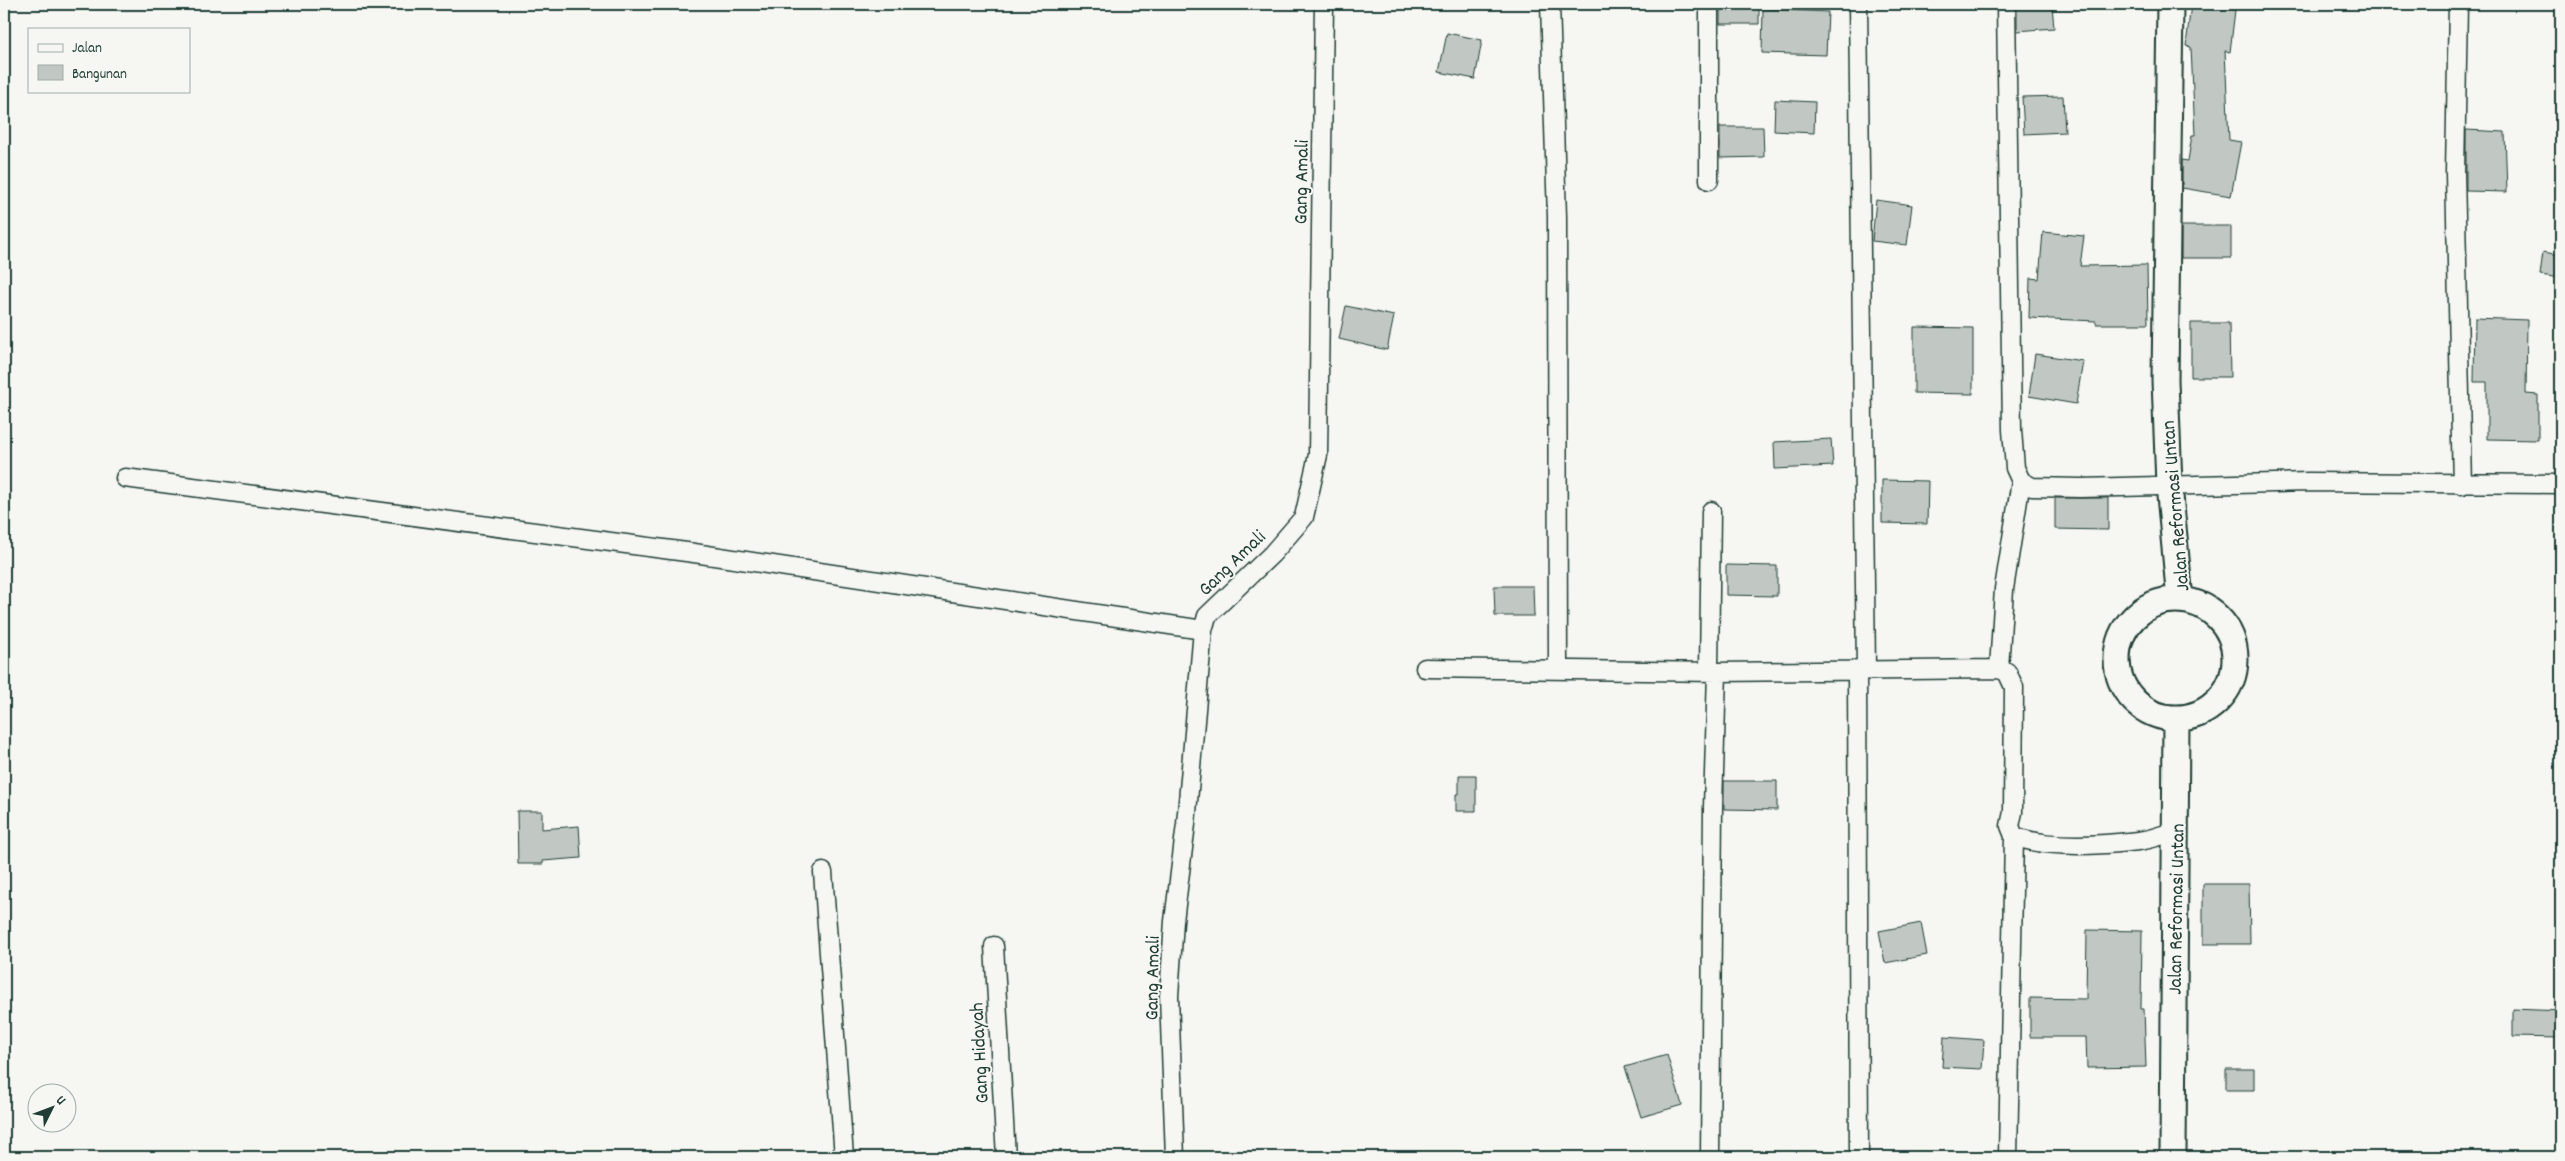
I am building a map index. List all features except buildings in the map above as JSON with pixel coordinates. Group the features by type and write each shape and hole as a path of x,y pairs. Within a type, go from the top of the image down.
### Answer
{"street":[{"name":"Gang Amali","path":"1175,1157 1169,996 1174,921 1186,824 1203,630 1207,616 1272,554 1304,517 1318,455 1324,4"},
{"path":"1550,4 1558,256 1558,669"},
{"path":"1709,4 1709,180"},
{"path":"1858,4 1862,669 1859,1157"},
{"path":"1999,668 2004,589 2021,481 2015,468 2012,430 2006,4"},
{"name":"Jalan Reformasi Untan","path":"2170,4 2165,380 2169,485 2180,600 2202,605 2220,619 2232,639 2236,661 2231,684 2218,702 2199,715 2176,720 2173,1157"},
{"path":"2458,4 2455,173 2462,484"},
{"path":"125,478 694,553 1203,630"},
{"path":"2021,481 2032,487 2052,488 2309,482 2561,484"},
{"path":"1710,1151 1713,808 1711,511"},
{"path":"2176,720 2153,715 2133,701 2120,681 2116,657 2121,634 2135,615 2156,602 2180,600"},
{"path":"1425,668 1713,672 1999,668 2007,672 2014,686 2013,812 2010,826 2014,836 2008,1157"},
{"path":"2014,836 2029,842 2100,844 2140,841 2176,831"},
{"path":"823,872 844,1157"},
{"name":"Gang Hidayah","path":"994,946 1006,1157"}]}
